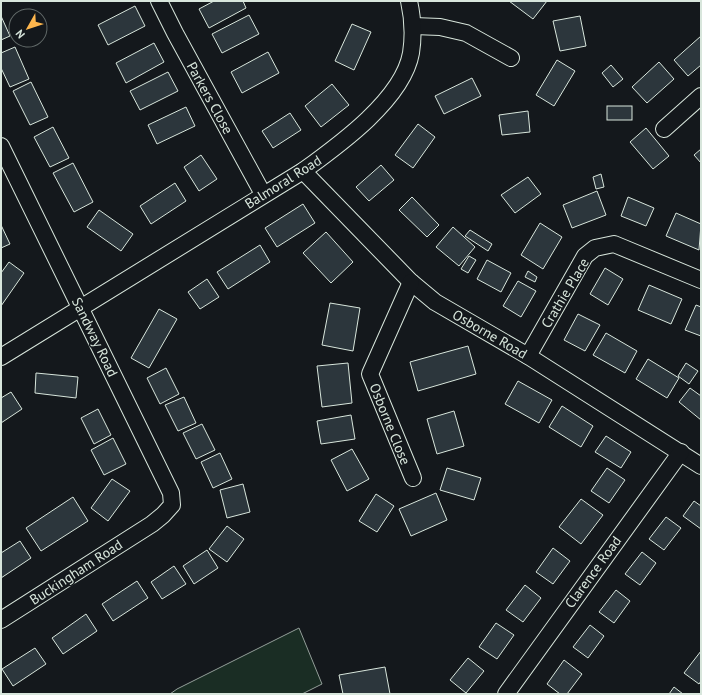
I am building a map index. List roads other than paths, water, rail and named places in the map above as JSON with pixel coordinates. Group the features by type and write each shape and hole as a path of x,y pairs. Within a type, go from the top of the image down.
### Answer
{"street":[{"name":"Parkers Close","path":"159,1 263,194"},
{"name":"Balmoral Road","path":"1,357 263,194 304,171 347,139 369,118 403,77 411,54 414,26 409,1"},
{"path":"414,26 440,28 466,33 511,58"},
{"path":"664,129 701,96"},
{"name":"Sandway Road","path":"1,146 172,493 172,505 164,515 152,524"},
{"name":"Osborne Road","path":"304,171 411,282 435,302 528,356 701,466"},
{"name":"Crathie Place","path":"528,356 585,256 595,248 614,244 701,280"},
{"name":"Osborne Close","path":"411,282 370,374 413,478"},
{"name":"Clarence Road","path":"506,694 681,452"},
{"name":"Buckingham Road","path":"1,620 152,524"}]}
